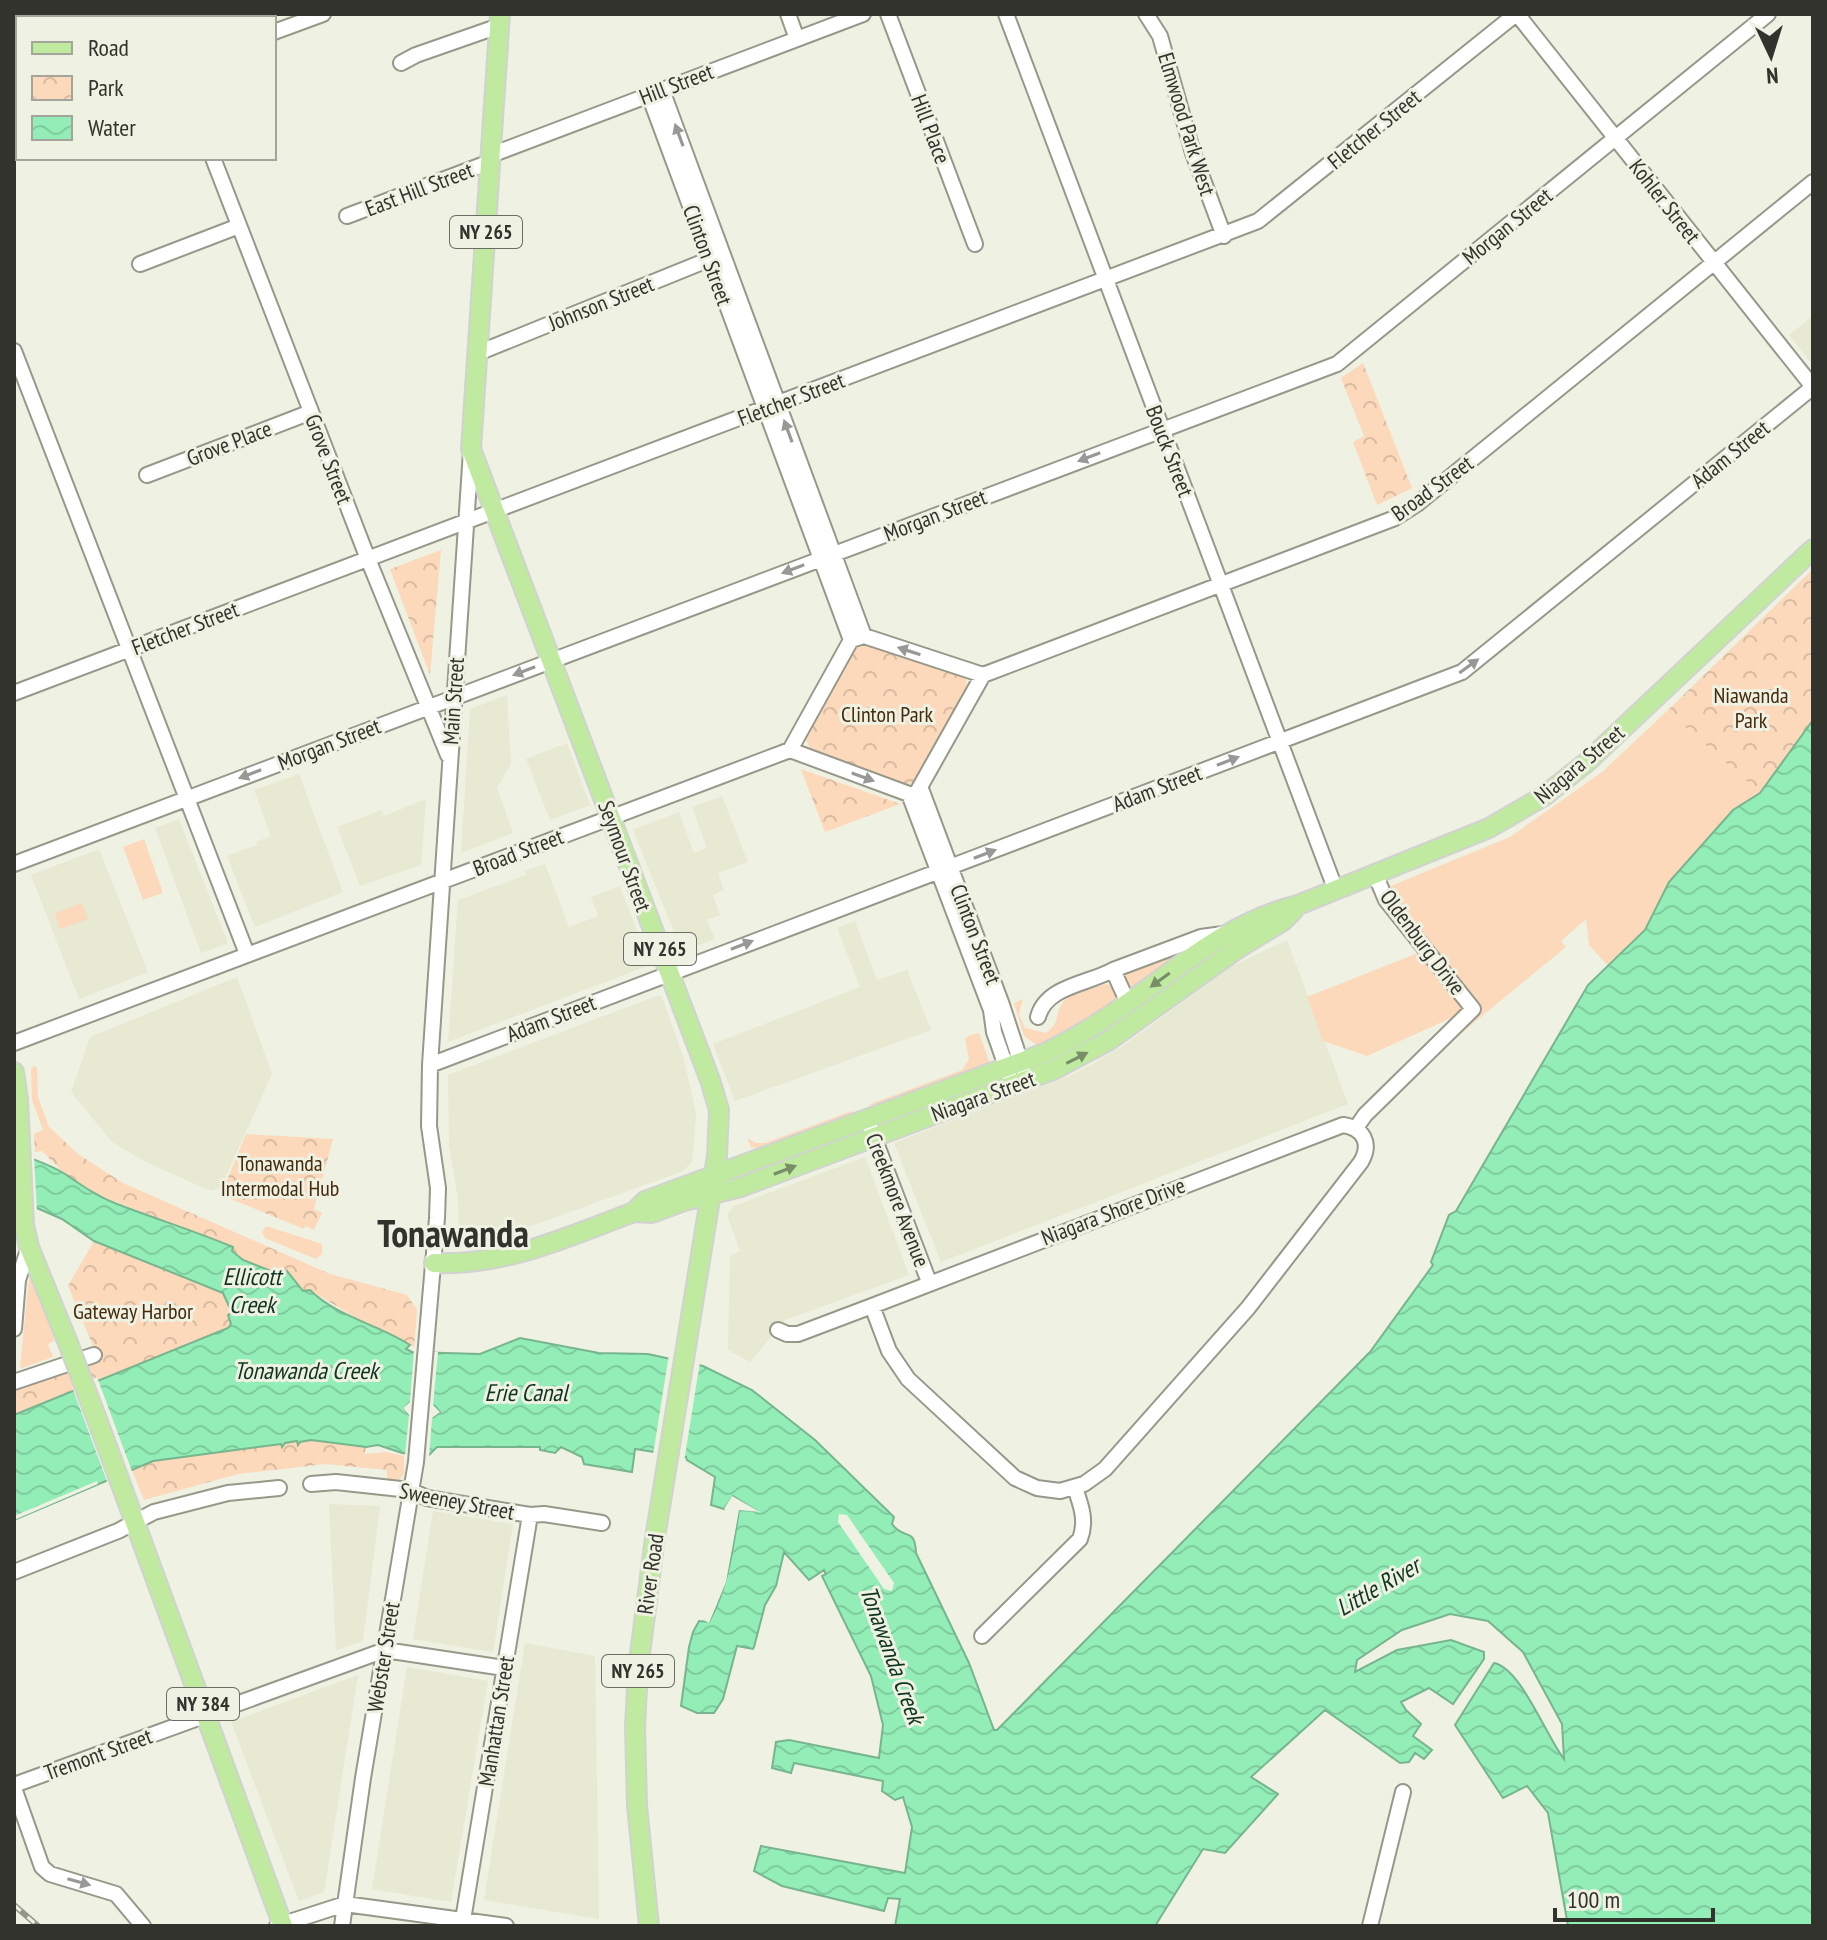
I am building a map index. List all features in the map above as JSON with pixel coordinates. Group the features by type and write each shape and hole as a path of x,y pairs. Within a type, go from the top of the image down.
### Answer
{"main road":[{"name":"Main Street","path":"471,449 499,20"},
{"name":"Seymour Street","path":"471,449 718,1103 719,1130 714,1175 675,1415"},
{"name":"Niagara Street","path":"434,1263 462,1264 510,1257 634,1212 652,1213 741,1187 1068,1041 1128,1003 1224,934 1275,911 1298,905 1489,828 1544,796 1587,762 1813,549"},
{"name":"Niagara Street","path":"634,1212 645,1201 714,1175 1020,1083 1080,1057 1283,921 1298,905"},
{"name":"NY 384","path":"14,1072 23,1211 29,1247 136,1521 281,1925"},
{"name":"River Road","path":"649,1926 640,1856 635,1727 644,1612 675,1415"}],"street":[{"path":"276,31 323,14"},
{"path":"788,14 797,39"},
{"name":"Hill Street","path":"490,159 655,92 863,14"},
{"name":"Hill Place","path":"888,14 975,244"},
{"name":"Bouck Street","path":"1006,14 1335,888"},
{"name":"Elmwood Park West","path":"1146,14 1160,36 1193,153 1224,236"},
{"name":"Fletcher Street","path":"14,693 1258,221 1516,14"},
{"name":"Kohler Street","path":"1516,14 1813,387"},
{"name":"Morgan Street","path":"14,864 1337,364 1768,14"},
{"path":"401,63 499,20"},
{"name":"Clinton Street","path":"655,92 771,406 792,485 819,559 858,638"},
{"name":"East Hill Street","path":"347,216 490,159"},
{"name":"Grove Street","path":"214,160 449,759"},
{"name":"Broad Street","path":"983,675 1382,524 1417,504 1813,182"},
{"path":"140,264 239,226"},
{"name":"Johnson Street","path":"478,353 716,257"},
{"path":"14,351 247,954"},
{"name":"Adam Street","path":"430,1065 1462,672 1813,387"},
{"name":"Clinton Street","path":"771,406 806,479 834,554 858,638"},
{"name":"Grove Place","path":"147,475 311,412"},
{"name":"Main Street","path":"423,1388 438,1202 429,1126 430,1065 471,449"},
{"path":"792,485 806,479"},
{"path":"858,638 983,675 915,792 790,750 858,638"},
{"name":"Broad Street","path":"14,1043 790,750"},
{"name":"Clinton Street","path":"915,792 1002,1005 1013,1064 1020,1083"},
{"name":"Oldenburg Drive","path":"1356,1128 1365,1115 1473,1009 1386,900 1375,874"},
{"name":"Niagara Street","path":"1038,1017 1041,1005 1051,995 1201,937 1224,934"},
{"path":"1113,970 1128,1003"},
{"name":"Niagara Shore Drive","path":"778,1330 798,1334 1332,1127 1343,1125 1356,1128"},
{"name":"Creekmore Avenue","path":"871,1128 929,1282"},
{"path":"872,1306 889,1351 908,1379 1005,1470 1037,1488 1056,1491 1075,1488 1105,1469 1284,1264 1365,1155 1365,1139 1356,1128"},
{"path":"14,1329 18,1280 29,1247"},
{"path":"14,1382 94,1355"},
{"name":"Webster Street","path":"342,1926 416,1462 423,1388"},
{"name":"Sweeney Street","path":"311,1484 336,1482 410,1490 427,1498 602,1523"},
{"path":"14,1572 118,1531 154,1512 228,1493 279,1488"},
{"path":"982,1636 1080,1539 1084,1528 1083,1515 1075,1488"},
{"name":"Manhattan Street","path":"463,1922 530,1515"},
{"name":"Tremont Street","path":"14,1786 385,1650 504,1668"},
{"path":"14,1786 42,1867 50,1874 116,1894 143,1926"},
{"path":"1370,1926 1403,1792"},
{"path":"281,1925 345,1904 506,1926"}],"shaded area":[{"path":"1813,316 1813,365 1789,335"},
{"path":"507,695 511,764 497,788 513,833 461,853 470,709"},
{"path":"567,743 590,805 550,820 526,759"},
{"path":"299,774 343,892 255,927 227,856 257,845 256,842 271,836 254,790"},
{"path":"722,796 748,862 718,873 724,890 713,895 720,915 707,920 715,939 682,952 633,830 679,812 694,853 707,848 692,807"},
{"path":"426,799 421,865 360,886 337,827 381,810 384,816"},
{"path":"179,819 228,943 201,953 155,828"},
{"path":"99,849 148,972 79,999 31,875"},
{"path":"545,864 569,927 598,916 591,897 620,886 650,965 448,1042 458,900 526,875 525,871"},
{"path":"855,921 877,980 907,970 931,1030 735,1101 713,1044 860,987 837,928"},
{"path":"1287,940 1348,1104 941,1262 894,1143 1071,1075 1124,1045 1232,966"},
{"path":"237,977 272,1074 221,1187 211,1191 144,1161 112,1142 71,1092 90,1037"},
{"path":"659,995 683,1056 696,1115 692,1162 683,1171 487,1242 465,1245 459,1240 458,1199 449,1145 448,1075"},
{"path":"865,1157 909,1275 785,1320 750,1362 728,1350 730,1256 740,1251 727,1215 734,1206"},
{"path":"329,1504 380,1506 363,1641 336,1650"},
{"path":"433,1511 513,1524 493,1652 413,1639"},
{"path":"525,1643 595,1656 599,1919 484,1900"},
{"path":"407,1667 488,1681 451,1902 372,1889"},
{"path":"358,1675 324,1892 299,1901 231,1722"}],"green space":[{"path":"1363,363 1412,488 1377,505 1353,442 1364,436 1341,378"},
{"path":"441,550 430,675 390,569"},
{"name":"Niawanda Park","path":"1813,569 1813,720 1760,793 1667,711"},
{"name":"Clinton Park","path":"865,644 964,674 969,691 918,780 906,785 811,752 804,734 854,648"},
{"path":"1667,711 1760,793 1733,810 1669,882 1645,930 1608,966 1589,945 1586,919 1561,941 1566,947 1460,1034 1451,1018 1367,1056 1323,1041 1307,997 1423,951 1375,896 1393,885 1510,837 1602,772"},
{"path":"801,769 900,804 825,832"},
{"path":"144,839 163,893 143,900 123,847"},
{"path":"82,903 88,919 60,929 55,913"},
{"path":"1196,944 1131,992 1124,981 1125,973"},
{"path":"1106,984 1115,987 1118,1000 1083,1025 1038,1046 1024,1036 1014,1003 1023,999 1019,1014 1025,1028 1046,1033 1054,1026 1066,1000 1082,991"},
{"path":"979,1033 990,1064 878,1107 868,1105 962,1070 969,1059 965,1039"},
{"path":"37,1067 38,1097 49,1127 43,1130 32,1100 31,1069"},
{"path":"852,1111 848,1118 766,1149 751,1147 747,1138 756,1143 765,1143"},
{"path":"49,1127 78,1154 123,1183 330,1274 407,1295 417,1310 414,1347 366,1324 310,1290 303,1291 287,1272 285,1276 243,1260 232,1251 232,1247 93,1193 69,1178 42,1151 35,1152 34,1134"},
{"name":"Tonawanda Intermodal Hub","path":"246,1134 333,1139 314,1209 322,1213 314,1230 305,1226 304,1229 221,1195"},
{"path":"266,1226 322,1244 322,1254 316,1259 265,1238 262,1232"},
{"name":"Gateway Harbor","path":"94,1241 223,1293 230,1310 230,1324 228,1328 14,1415 14,1388 94,1348 68,1286"},
{"path":"29,1279 53,1335 54,1341 48,1344 53,1357 22,1368 20,1367"},
{"path":"311,1440 366,1447 365,1454 385,1452 404,1456 404,1474 398,1481 387,1479 387,1470 325,1464 238,1474 144,1500 132,1470 153,1461 282,1444 282,1447 284,1443 298,1441 298,1445"}],"water":[{"path":"1813,720 1813,1926 1568,1926 1548,1813 1527,1786 1503,1798 1455,1725 1494,1663 1514,1677 1524,1690 1564,1759 1562,1724 1523,1652 1488,1621 1450,1614 1402,1630 1357,1660 1355,1672 1397,1650 1451,1640 1484,1652 1484,1659 1453,1704 1429,1688 1401,1702 1421,1724 1413,1736 1432,1750 1424,1759 1415,1753 1409,1762 1400,1763 1325,1710 1251,1777 1278,1794 1225,1853 1203,1849 1155,1926 895,1926 900,1899 888,1898 884,1911 782,1886 754,1871 761,1846 905,1873 912,1827 903,1797 895,1800 882,1791 883,1781 794,1763 791,1773 772,1768 776,1742 789,1740 879,1758 883,1725 871,1676 822,1576 826,1574 824,1570 809,1580 784,1552 776,1586 765,1605 754,1647 737,1646 723,1699 714,1713 697,1713 681,1706 693,1632 699,1621 709,1622 721,1595 739,1510 757,1511 733,1496 724,1509 711,1505 715,1477 686,1457 635,1449 632,1472 584,1464 582,1457 561,1447 555,1453 540,1450 540,1447 437,1447 428,1456 402,1453 378,1445 366,1447 311,1440 298,1445 297,1441 285,1443 282,1447 281,1444 153,1461 14,1520 14,1415 228,1328 231,1324 228,1315 232,1313 223,1293 94,1241 62,1219 14,1198 14,1151 59,1170 110,1201 233,1247 232,1251 243,1260 284,1276 287,1271 303,1291 310,1290 333,1307 398,1338 410,1345 406,1349 412,1352 480,1354 520,1338 599,1353 648,1354 703,1366 752,1390 815,1440 894,1517 892,1524 896,1529 914,1539 916,1553 969,1663 994,1730 997,1730 1370,1352 1433,1265 1431,1262 1449,1215 1456,1211 1588,985 1645,930 1669,882 1733,810 1760,793","holes":["410,1402 435,1406 440,1412 434,1417 409,1415 404,1408"]}],"pier":[{"path":"14,1147 34,1156 37,1213 14,1203"},
{"path":"414,1350 438,1352 433,1405 440,1412 432,1418 429,1458 405,1456 409,1415 403,1408 410,1402"},
{"path":"669,1354 700,1362 684,1462 653,1455"},
{"path":"97,1377 133,1474 108,1484 72,1387"},
{"path":"97,1481 98,1484 14,1520 14,1516"},
{"path":"732,1496 760,1512 739,1510 726,1582 709,1623 705,1621 724,1580 735,1508 743,1506 734,1501 727,1510 724,1509"},
{"path":"839,1514 847,1515 894,1583 892,1591 884,1589 838,1522"}],"railway":[{"path":"14,1905 38,1926"}],"district":[{"name":"Tonawanda","path":"453,1234"}],"water label":[{"name":"Ellicott Creek","path":"252,1291"},
{"name":"Tonawanda Creek","path":"306,1371"},
{"name":"Erie Canal","path":"526,1393"},
{"name":"Little River","path":"1378,1587"},
{"name":"Tonawanda Creek","path":"892,1655"}]}
